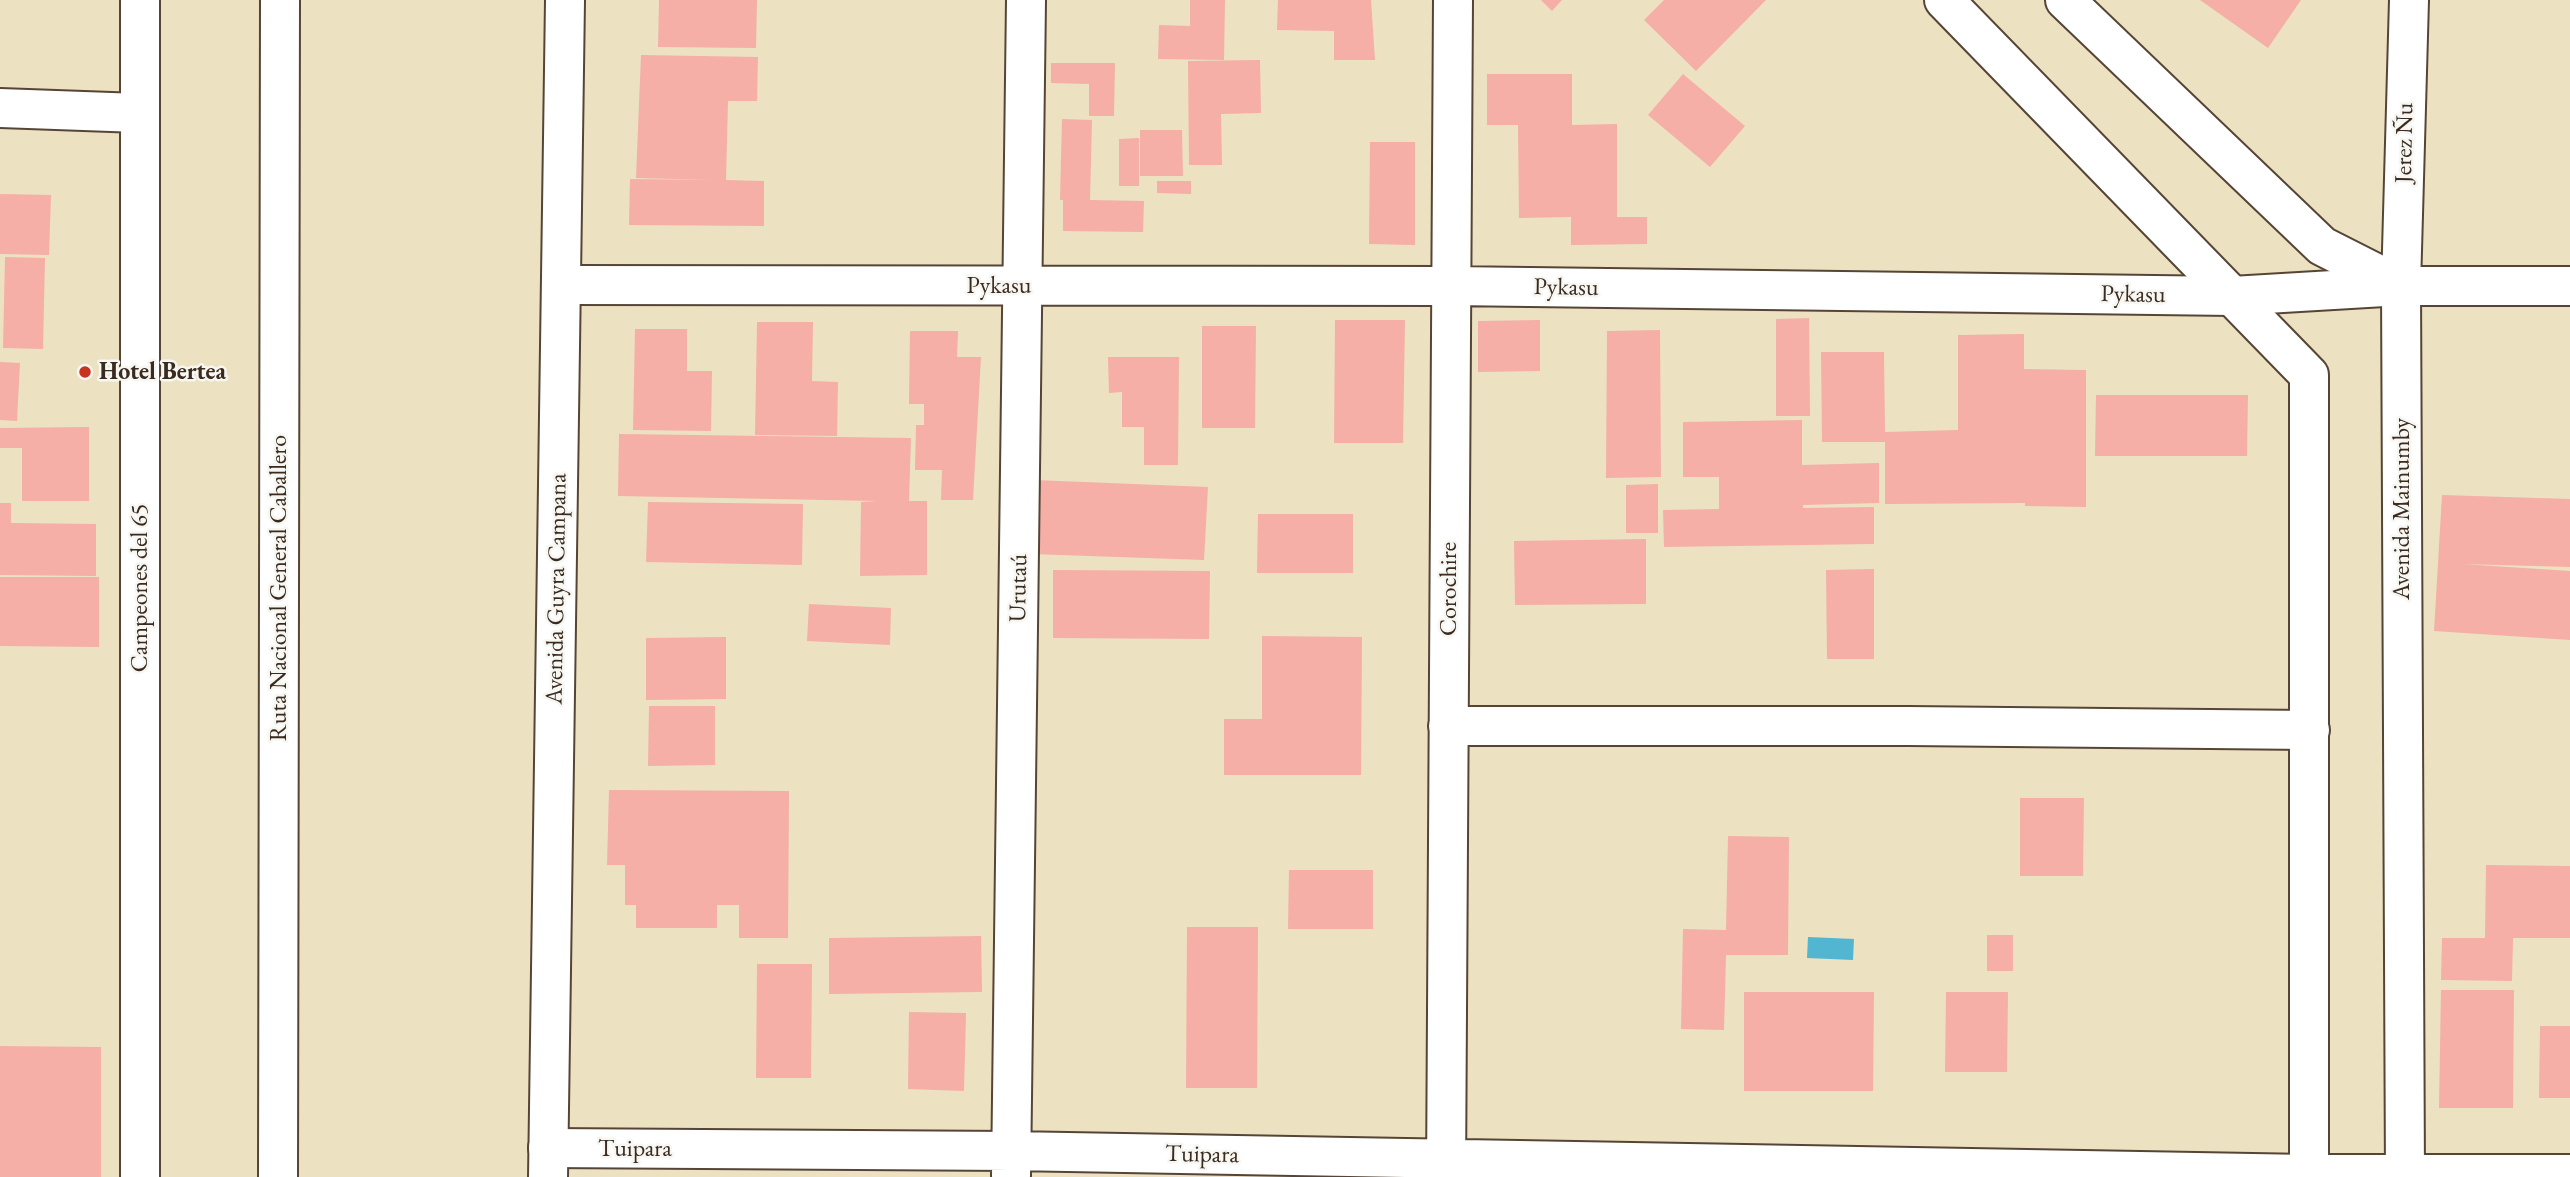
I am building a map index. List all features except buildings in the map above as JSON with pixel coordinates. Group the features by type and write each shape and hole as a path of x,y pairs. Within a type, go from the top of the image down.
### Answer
{"main road":[{"name":"Campeones del 65","path":"140,0 140,1177"},
{"name":"Ruta Nacional General Caballero","path":"278,1177 280,0"},
{"name":"Avenida Guyra Campana","path":"548,1163 565,0"},
{"name":"Urutaú","path":"1011,1164 1026,0"},
{"name":"Corochire","path":"1446,1169 1453,0"},
{"path":"1944,0 2309,374 2309,1175"},
{"path":"2065,0 2322,246 2401,286"},
{"name":"Jerez Ñu","path":"2401,286 2409,0"},
{"path":"0,108 139,113"},
{"name":"Pykasu","path":"561,285 1451,286 2232,296 2401,286 2570,286"},
{"name":"Avenida Mainumby","path":"2401,286 2405,1175"},
{"path":"1448,726 1908,726 2311,730"},
{"name":"Tuipara","path":"548,1163 1011,1164 2309,1175 2570,1174"}],"water":[{"path":"1808,937 1854,939 1853,960 1807,958"}],"place":[{"name":"Hotel Bertea","path":"85,372"}]}
